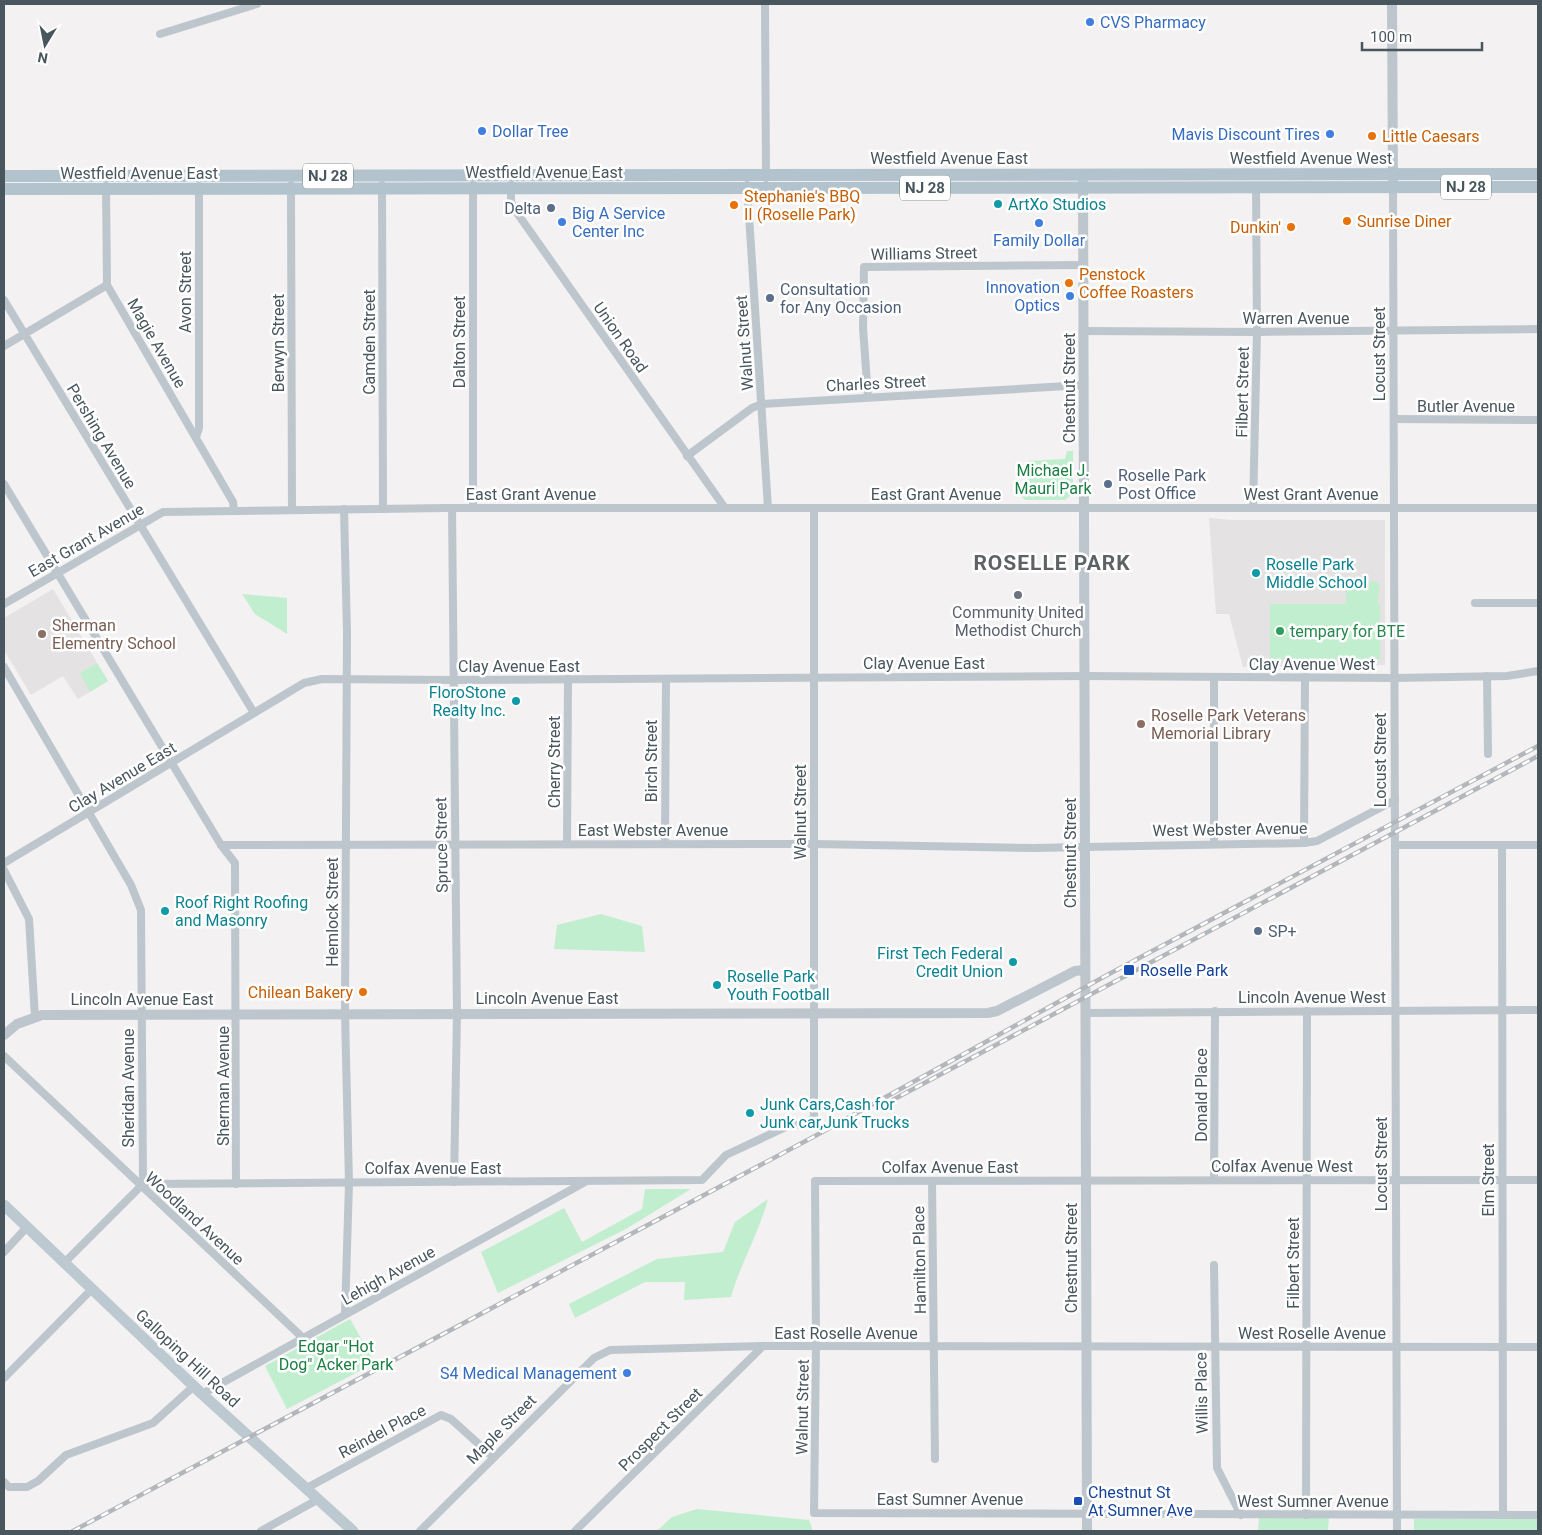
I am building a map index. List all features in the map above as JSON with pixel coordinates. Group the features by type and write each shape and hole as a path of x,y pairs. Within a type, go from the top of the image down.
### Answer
{"main road":[{"name":"Westfield Avenue West","path":"1083,174 1393,180 1538,186"},
{"name":"Westfield Avenue East","path":"4,189 24,183 106,176 199,182 382,182 511,189 1083,174"},
{"name":"Westfield Avenue West","path":"1084,187 1256,187 1538,174"},
{"name":"Westfield Avenue East","path":"382,182 473,175 511,175 747,182"},
{"name":"Westfield Avenue East","path":"4,176 24,183 107,189 199,182"},
{"name":"Westfield Avenue East","path":"766,181 1084,187"},
{"name":"Galloping Hill Road","path":"4,1205 198,1390 353,1531"}],"street":[{"path":"160,34 257,4"},
{"path":"765,4 766,181"},
{"name":"Locust Street","path":"1392,4 1397,1531"},
{"name":"Chestnut Street","path":"1083,174 1087,1531"},
{"name":"Dalton Street","path":"473,175 473,508"},
{"name":"Union Road","path":"511,175 511,202 515,210 725,508"},
{"path":"4,346 107,285 106,176"},
{"name":"Avon Street","path":"196,437 199,428 199,182"},
{"name":"Berwyn Street","path":"291,182 292,510"},
{"name":"Camden Street","path":"382,182 383,509"},
{"name":"Walnut Street","path":"747,182 768,508"},
{"name":"Filbert Street","path":"1253,508 1257,332 1256,187"},
{"name":"Williams Street","path":"868,397 863,328 864,267 1084,265"},
{"name":"Magie Avenue","path":"107,285 233,502 234,511"},
{"name":"Pershing Avenue","path":"4,300 254,713"},
{"name":"Warren Avenue","path":"1084,331 1257,332 1538,329"},
{"name":"Charles Street","path":"687,456 752,408 762,404 1084,385"},
{"name":"Butler Avenue","path":"1394,419 1538,420"},
{"name":"Sherman Avenue","path":"4,484 221,845 235,863 237,1014 236,1184"},
{"name":"East Grant Avenue","path":"4,604 162,512 452,508 1084,508"},
{"name":"Spruce Street","path":"452,508 457,1013 454,1182"},
{"name":"Walnut Street","path":"814,508 814,1117"},
{"name":"West Grant Avenue","path":"1084,508 1538,508"},
{"name":"Hemlock Street","path":"344,509 347,679 345,1014 349,1183 345,1314"},
{"path":"1475,603 1538,603"},
{"name":"Sheridan Avenue","path":"4,667 131,884 141,910 142,1185"},
{"name":"Clay Avenue West","path":"1085,676 1395,678 1487,676 1525,674 1538,671"},
{"name":"Clay Avenue East","path":"4,863 311,680 1085,676"},
{"path":"1487,676 1488,754"},
{"path":"1304,843 1305,677"},
{"path":"1214,678 1214,844"},
{"name":"Cherry Street","path":"567,844 568,679"},
{"name":"Birch Street","path":"665,844 666,679"},
{"name":"West Webster Avenue","path":"1085,846 1304,843 1317,840 1395,800"},
{"name":"East Webster Avenue","path":"221,845 814,844 1033,848 1085,846"},
{"path":"1396,845 1538,845"},
{"name":"Elm Street","path":"1502,845 1503,1515"},
{"path":"4,870 29,919 35,1017"},
{"name":"Lincoln Avenue East","path":"4,1035 18,1024 42,1015 988,1013 997,1011 1075,971 1086,970"},
{"name":"Lincoln Avenue West","path":"1086,1013 1538,1010"},
{"name":"Donald Place","path":"1214,1180 1215,1011"},
{"name":"Filbert Street","path":"1306,1515 1307,1011"},
{"name":"Woodland Avenue","path":"4,1056 303,1338"},
{"name":"Colfax Avenue East","path":"142,1185 702,1180 726,1155 788,1126 808,1123 814,1117"},
{"name":"Colfax Avenue West","path":"1086,1180 1538,1180"},
{"name":"Colfax Avenue East","path":"815,1182 1086,1180"},
{"name":"Lehigh Avenue","path":"4,1482 8,1487 27,1487 38,1481 66,1456 153,1423 198,1390 303,1338 587,1181"},
{"name":"Hamilton Place","path":"932,1181 935,1459"},
{"name":"Walnut Street","path":"814,1513 816,1348 815,1182"},
{"path":"64,1263 142,1185"},
{"path":"4,1252 27,1228"},
{"name":"Willis Place","path":"1214,1265 1213,1346 1217,1468 1241,1515"},
{"path":"4,1378 92,1289"},
{"name":"East Roselle Avenue","path":"605,1350 764,1346 816,1348 1086,1346"},
{"name":"Prospect Street","path":"575,1531 764,1346"},
{"name":"West Roselle Avenue","path":"1086,1346 1538,1347"},
{"name":"Maple Street","path":"420,1531 594,1358 605,1350"},
{"name":"Reindel Place","path":"305,1489 441,1415 450,1419 493,1457"},
{"path":"261,1531 317,1500"},
{"name":"West Sumner Avenue","path":"1087,1512 1241,1515 1538,1514"},
{"name":"East Sumner Avenue","path":"814,1513 1087,1512"}],"shaded area":[{"path":"1209,518 1231,520 1385,520 1385,665 1243,667 1229,614 1216,614"},
{"name":"Sherman Elementry School","path":"53,589 108,681 78,699 63,676 31,695 4,650 4,618"}],"green space":[{"name":"Michael J. Mauri Park","path":"1067,451 1073,451 1073,493 1065,500 1025,500 1021,496 1029,496 1027,461 1065,459"},
{"path":"1375,581 1380,585 1377,604 1380,604 1380,659 1270,659 1270,604 1346,604 1346,591 1349,586"},
{"path":"242,594 287,598 287,634 255,614"},
{"path":"97,663 108,681 90,692 80,673"},
{"path":"601,914 642,926 645,952 554,949 557,925"},
{"path":"645,1189 691,1189 626,1229 498,1293 481,1252 564,1208 582,1242 642,1209"},
{"path":"768,1199 731,1297 684,1300 685,1282 645,1282 575,1318 569,1304 657,1259 723,1252 735,1222"},
{"name":"Edgar \"Hot Dog\" Acker Park","path":"350,1319 375,1363 287,1409 265,1366"},
{"path":"697,1509 809,1520 813,1531 657,1531 672,1517"},
{"path":"1329,1516 1328,1531 1258,1531 1259,1517"},
{"path":"1414,1519 1538,1519 1538,1531 1414,1531"}],"railway":[{"path":"73,1531 815,1136 1109,974 1538,746"},
{"path":"887,1103 1538,756"}],"place":[{"name":"CVS Pharmacy","path":"1090,22"},
{"name":"Dollar Tree","path":"482,131"},
{"name":"Mavis Discount Tires","path":"1330,134"},
{"name":"Little Caesars","path":"1372,136"},
{"name":"ArtXo Studios","path":"998,204"},
{"name":"Stephanie's BBQ II (Roselle Park)","path":"734,205"},
{"name":"Delta","path":"551,208"},
{"name":"Sunrise Diner","path":"1347,221"},
{"name":"Big A Service Center Inc","path":"562,222"},
{"name":"Family Dollar","path":"1039,223"},
{"name":"Dunkin'","path":"1291,227"},
{"name":"Penstock Coffee Roasters","path":"1069,283"},
{"name":"Innovation Optics","path":"1070,296"},
{"name":"Consultation for Any Occasion","path":"770,298"},
{"name":"Roselle Park Post Office","path":"1108,484"},
{"name":"Roselle Park Middle School","path":"1256,573"},
{"name":"Community United Methodist Church","path":"1018,595"},
{"name":"tempary for BTE","path":"1280,631"},
{"name":"Sherman Elementry School","path":"42,634"},
{"name":"FloroStone Realty Inc.","path":"516,701"},
{"name":"Roselle Park Veterans Memorial Library","path":"1141,724"},
{"name":"Roof Right Roofing and Masonry","path":"165,911"},
{"name":"SP+","path":"1258,931"},
{"name":"First Tech Federal Credit Union","path":"1013,962"},
{"name":"Roselle Park","path":"1129,970"},
{"name":"Roselle Park Youth Football","path":"717,985"},
{"name":"Chilean Bakery","path":"363,992"},
{"name":"Junk Cars,Cash for Junk car,Junk Trucks","path":"750,1113"},
{"name":"S4 Medical Management","path":"627,1373"},
{"name":"Chestnut St At Sumner Ave","path":"1078,1501"}],"district":[{"name":"ROSELLE PARK","path":"1052,563"}]}
